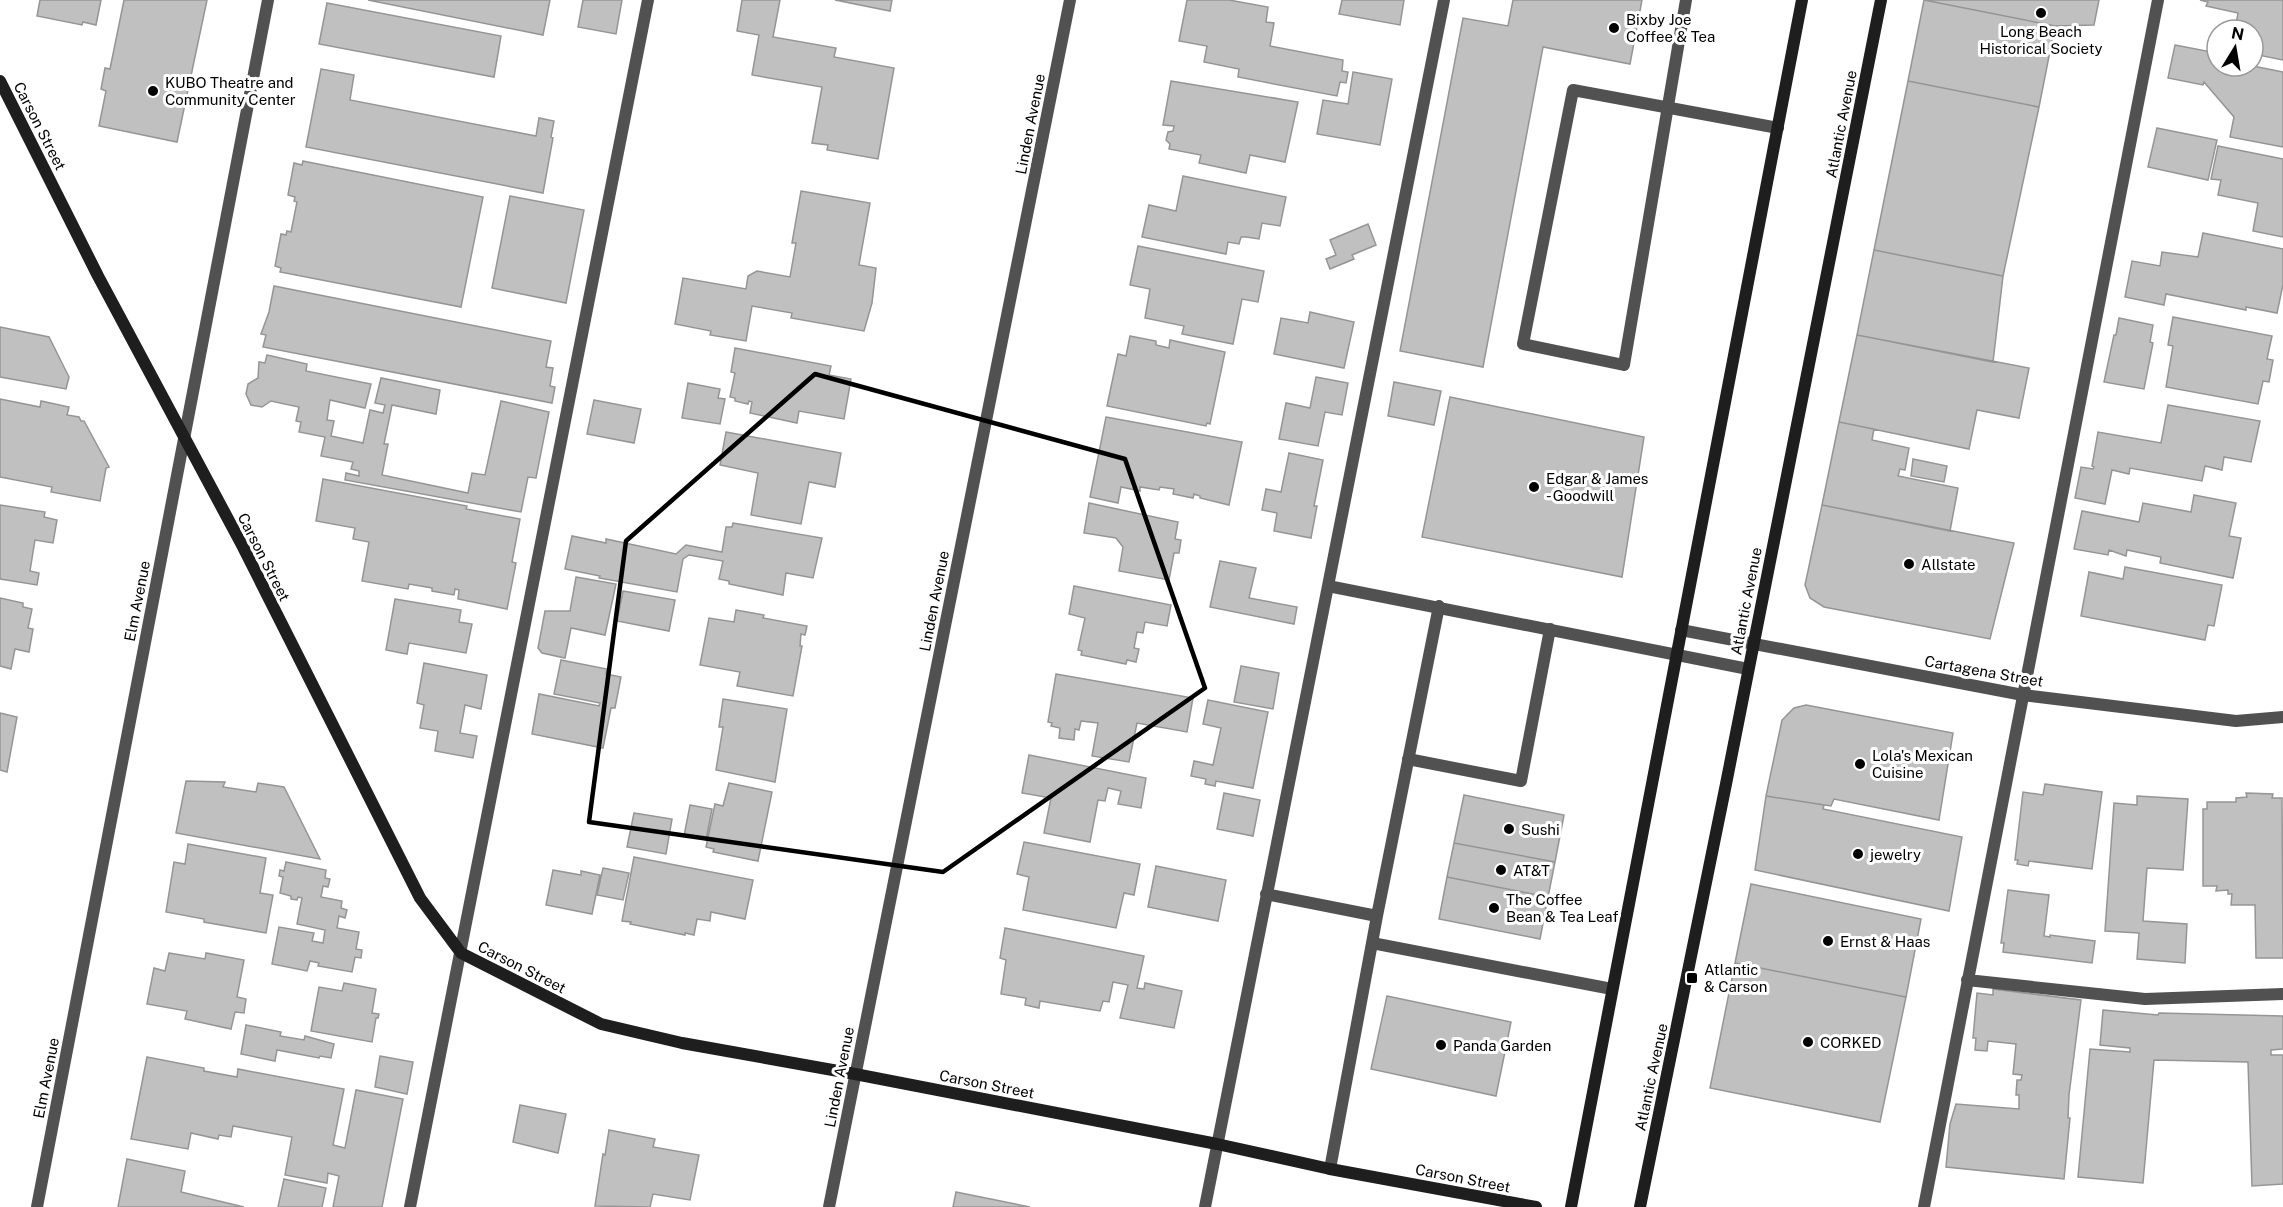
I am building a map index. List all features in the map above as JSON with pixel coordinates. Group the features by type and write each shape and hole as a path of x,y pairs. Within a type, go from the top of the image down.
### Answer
{"main road":[{"path":"1571,1207 1803,0"},
{"name":"Atlantic Avenue","path":"1640,1207 1881,0"},
{"name":"Carson Street","path":"0,81 98,276 184,435 420,897 461,953 601,1024 682,1043 855,1074 1217,1144 1330,1169 1536,1207"}],"street":[{"name":"Elm Avenue","path":"37,1207 268,0"},
{"path":"410,1207 648,0"},
{"name":"Linden Avenue","path":"829,1207 1070,0"},
{"path":"1205,1207 1444,0"},
{"path":"1686,0 1667,108 1624,365 1523,344 1573,90 1667,108 1778,128"},
{"path":"1924,1207 2158,0"},
{"path":"1328,586 1439,606 1748,669"},
{"path":"1330,1169 1407,759 1439,606"},
{"path":"1407,759 1521,781 1550,629"},
{"name":"Cartagena Street","path":"1682,630 2023,695 2236,721 2283,717"},
{"path":"1266,894 1377,916"},
{"path":"1372,944 1612,989"},
{"path":"1967,980 2145,999 2283,994"}],"highlighted area":[{"path":"815,374 1125,459 1205,688 943,872 589,822 626,541"}],"building":[{"path":"40,0 101,0 96,25 83,22 82,25 37,16"},
{"path":"124,0 207,0 177,142 99,126 106,91 101,89 105,68 110,69"},
{"path":"368,0 550,0 543,35"},
{"path":"583,0 622,0 616,34 578,27"},
{"path":"742,0 780,0 773,37 836,48 834,57 894,68 878,159 827,150 828,145 812,143 822,87 752,75 759,35 737,31"},
{"path":"835,0 892,0 890,11"},
{"path":"1187,0 1229,0 1268,7 1266,22 1274,23 1270,46 1343,60 1342,71 1348,72 1346,83 1340,82 1337,96 1238,77 1239,69 1204,62 1207,46 1179,41"},
{"path":"1342,0 1404,0 1400,25 1339,14"},
{"path":"1513,0 1642,0 1630,64 1543,47 1483,367 1400,351 1463,18 1508,26"},
{"name":"Long Beach Historical Society","path":"1924,0 2099,0 2094,25 2055,26"},
{"path":"1924,0 2055,26 2039,107 1908,81"},
{"path":"2200,0 2283,0 2283,60 2265,56 2265,18 2237,18 2238,13 2206,6 2208,2"},
{"path":"327,3 501,36 494,77 319,44"},
{"path":"2175,45 2205,51 2205,78 2265,78 2265,68 2283,72 2283,147 2230,137 2234,117 2204,82 2203,85 2168,78"},
{"path":"321,69 354,75 350,100 536,136 539,118 554,121 543,193 306,147"},
{"path":"1353,72 1392,79 1380,145 1317,134 1323,100 1348,104"},
{"path":"1171,81 1298,102 1285,162 1250,155 1246,173 1199,163 1201,155 1169,149 1170,144 1166,140 1168,132 1173,131 1174,126 1163,125"},
{"path":"1908,81 2039,107 2003,276 1874,250"},
{"path":"2157,128 2217,140 2208,180 2148,167"},
{"path":"2218,146 2283,159 2283,237 2253,231 2258,203 2218,195 2221,180 2211,179"},
{"path":"303,161 483,197 461,307 280,272 281,268 275,266 281,234 286,235 287,231 291,232 297,202 294,201 295,197 288,195 294,163 302,165"},
{"path":"1183,176 1286,197 1280,226 1262,223 1259,239 1241,237 1239,244 1228,242 1226,254 1142,237 1149,205 1176,211"},
{"path":"801,191 870,203 859,265 876,268 872,303 864,331 791,318 792,313 752,306 746,341 710,335 711,331 675,324 683,278 746,289 748,276 757,271 790,277 796,243 792,243"},
{"path":"510,196 584,210 566,303 492,288"},
{"path":"1368,224 1376,245 1352,255 1354,259 1330,269 1326,259 1336,255 1330,240"},
{"path":"2203,233 2283,249 2283,285 2277,313 2246,307 2246,310 2166,294 2164,305 2125,297 2132,261 2160,266 2162,252 2198,257"},
{"path":"1138,246 1264,271 1258,302 1242,299 1233,344 1182,334 1184,326 1145,318 1150,289 1130,285"},
{"path":"1874,250 2003,276 1993,362 1857,335"},
{"path":"274,286 551,341 546,367 553,368 550,386 555,387 552,403 263,347 266,335 261,334 269,312"},
{"path":"1310,312 1354,322 1344,368 1274,354 1281,318 1308,323"},
{"path":"2173,317 2272,336 2267,359 2273,360 2269,382 2263,381 2258,404 2166,387 2173,346 2168,345"},
{"path":"2119,318 2153,325 2150,342 2153,343 2144,389 2104,382"},
{"path":"0,327 49,337 69,377 66,389 0,377"},
{"path":"1857,335 2029,368 2019,418 1977,410 1969,449 1839,422"},
{"path":"1130,336 1156,341 1156,345 1169,348 1170,340 1225,352 1210,424 1207,423 1206,426 1107,406 1118,354 1126,356"},
{"path":"735,348 831,366 829,375 851,379 844,419 799,411 797,423 750,413 752,402 749,401 748,404 735,401 735,398 730,397 735,373 731,372"},
{"path":"267,355 307,364 306,371 371,384 365,408 330,400 327,420 334,421 331,436 363,443 370,410 383,413 385,405 375,403 381,378 440,390 436,414 392,405 384,444 388,444 382,475 468,493 472,473 485,475 501,401 549,412 536,478 528,477 521,512 345,480 346,473 359,476 359,471 351,469 353,462 321,456 325,437 299,432 301,422 296,421 299,407 271,401 262,407 251,405 246,394 248,384 258,378 259,362 265,363"},
{"path":"1316,377 1348,383 1342,415 1325,412 1318,446 1279,439 1286,403 1310,408"},
{"path":"1394,382 1441,391 1434,425 1388,416"},
{"path":"688,383 720,389 718,398 725,399 720,424 682,418"},
{"name":"Edgar & James - Goodwill","path":"1450,397 1644,437 1622,577 1422,537"},
{"path":"0,399 40,407 41,401 69,407 67,415 79,417 81,421 84,421 109,467 106,468 100,501 51,492 52,487 0,477"},
{"path":"594,400 641,409 634,443 587,434"},
{"path":"2168,405 2260,421 2251,462 2224,457 2222,470 2205,466 2202,481 2130,468 2129,474 2112,470 2105,504 2075,498 2081,467 2093,469 2094,467 2092,466 2098,432 2161,443"},
{"path":"1106,417 1242,442 1229,505 1200,498 1194,494 1193,498 1173,494 1174,489 1160,487 1159,490 1140,487 1140,491 1121,487 1118,503 1090,497"},
{"path":"1839,422 1874,429 1872,440 1909,448 1905,470 1900,469 1898,476 1958,488 1950,531 1822,505"},
{"path":"726,432 841,453 835,487 809,482 801,524 751,515 758,473 720,465"},
{"path":"1289,453 1323,460 1314,506 1317,506 1311,538 1274,531 1277,513 1262,510 1266,489 1281,492"},
{"path":"1913,459 1947,466 1944,482 1911,476"},
{"path":"323,479 467,506 466,509 520,519 512,562 516,563 507,609 458,599 459,590 455,589 454,595 409,584 408,589 362,581 369,542 353,539 355,528 316,521"},
{"path":"2194,495 2236,503 2229,536 2241,538 2233,578 2160,563 2161,557 2127,550 2126,556 2109,550 2108,555 2074,549 2082,511 2139,522 2143,503 2191,512"},
{"path":"1089,503 1178,522 1175,539 1181,540 1179,553 1174,553 1169,580 1119,571 1123,547 1116,538 1084,533"},
{"path":"0,505 45,512 44,517 57,520 53,543 35,540 30,571 39,573 37,585 0,579"},
{"name":"Allstate","path":"1822,505 2014,543 1990,639 1824,607 1810,598 1805,585"},
{"path":"733,523 822,538 813,578 786,573 783,595 729,584 729,581 719,579 723,561 689,555 683,559 677,592 599,578 600,576 565,569 572,536 606,543 606,539 676,554 686,545 722,552 726,527 732,527"},
{"path":"1220,561 1256,568 1249,598 1297,607 1294,624 1210,607"},
{"path":"2125,567 2222,585 2214,626 2208,625 2205,640 2081,616 2089,572 2123,579"},
{"path":"576,577 616,584 605,635 571,628 565,658 542,653 538,648 545,611 570,611"},
{"path":"1074,586 1171,605 1167,626 1145,622 1143,633 1137,632 1134,648 1139,649 1136,662 1127,660 1126,664 1081,655 1082,651 1078,650 1085,618 1069,614"},
{"path":"623,591 675,600 669,631 617,621"},
{"path":"0,598 23,603 23,607 32,609 28,628 33,629 29,652 15,649 11,669 0,666"},
{"path":"395,599 461,610 459,622 472,624 466,653 409,643 407,654 386,650"},
{"path":"736,610 764,615 763,618 807,626 805,635 801,634 800,646 802,646 793,696 737,686 740,672 700,665 709,618 734,622"},
{"path":"561,660 607,669 606,674 621,677 615,708 611,708 603,748 532,734 539,694 599,706 600,703 554,694"},
{"path":"424,663 487,675 481,709 465,705 460,733 477,736 473,758 435,751 438,731 420,728 424,705 417,703"},
{"path":"1241,666 1279,673 1273,709 1234,702"},
{"path":"1056,674 1193,698 1187,732 1137,723 1129,762 1092,756 1098,723 1081,721 1079,730 1075,729 1074,740 1059,738 1060,728 1051,726 1052,723 1048,722"},
{"path":"723,699 787,709 775,782 716,770 723,727 719,727"},
{"path":"1208,700 1268,712 1253,788 1216,781 1215,786 1205,784 1206,779 1191,776 1194,761 1213,765 1221,728 1203,724"},
{"name":"Lola's Mexican Cuisine","path":"1806,705 1953,733 1939,820 1834,799 1831,806 1766,796 1782,720 1794,708"},
{"path":"0,713 17,717 7,772 0,770"},
{"path":"1029,755 1146,778 1141,808 1118,804 1121,791 1108,788 1105,801 1098,800 1090,842 1044,833 1051,798 1022,793"},
{"path":"186,781 225,782 223,787 256,792 258,783 284,787 320,859 176,833"},
{"path":"729,783 772,792 758,861 713,852 714,849 706,847 715,804 723,806"},
{"path":"2045,784 2102,792 2092,869 2029,861 2028,866 2017,864 2018,860 2015,860 2023,792 2043,795"},
{"path":"1224,793 1260,800 1253,836 1217,829"},
{"path":"2246,793 2273,794 2272,798 2282,798 2283,958 2256,958 2255,905 2231,905 2232,894 2228,894 2228,890 2216,891 2217,886 2203,886 2203,809 2207,809 2207,802 2236,802 2236,798 2247,797"},
{"name":"Sushi","path":"1464,795 1564,815 1555,862 1454,843"},
{"name":"jewelry","path":"1766,796 1824,805 1823,809 1962,837 1949,911 1755,870"},
{"path":"2137,796 2188,799 2183,870 2147,868 2143,921 2187,924 2185,963 2137,959 2139,933 2105,931 2114,803 2137,805"},
{"path":"690,805 712,809 706,840 684,836"},
{"path":"634,813 672,819 666,854 627,847"},
{"path":"1024,842 1140,864 1134,895 1124,893 1116,928 1023,910 1029,877 1017,874"},
{"name":"AT&T","path":"1454,843 1555,862 1548,897 1447,877"},
{"path":"188,844 266,858 260,893 273,895 266,933 204,922 204,919 166,912 174,862 185,864"},
{"path":"634,857 753,880 745,919 711,912 710,921 697,919 694,935 622,921"},
{"path":"286,862 326,870 325,878 330,879 328,887 323,886 321,897 342,901 341,908 347,910 345,918 339,916 337,928 359,932 356,949 362,950 361,958 355,957 352,972 318,966 319,963 310,961 307,971 272,964 279,927 314,933 312,941 323,943 325,930 297,924 302,898 291,899 291,896 280,893 283,877 279,876 280,870 284,871"},
{"path":"1156,866 1226,880 1218,921 1148,907"},
{"path":"603,868 629,873 623,900 597,895"},
{"path":"553,870 581,875 581,871 600,875 592,914 546,905"},
{"name":"The Coffee Bean & Tea Leaf","path":"1447,877 1548,897 1540,939 1439,919"},
{"name":"Ernst & Haas","path":"1751,884 1921,919 1906,997 1735,963"},
{"path":"2008,890 2049,895 2044,936 2095,941 2092,963 2003,952 2004,943 2001,943"},
{"path":"1005,928 1144,956 1137,988 1144,989 1145,983 1182,991 1174,1028 1120,1018 1128,985 1113,982 1109,1002 1103,1001 1100,1011 1040,1001 1039,1008 1025,1005 1026,998 1001,994 1006,960 1000,958"},
{"path":"169,953 205,959 206,953 244,960 237,997 246,999 244,1013 235,1012 231,1029 185,1019 187,1011 147,1004 154,968 165,971"},
{"name":"CORKED","path":"1735,963 1906,997 1880,1122 1710,1088"},
{"path":"344,983 376,989 372,1013 379,1014 376,1018 372,1042 311,1031 319,987 342,991"},
{"path":"1993,989 2081,1000 2069,1095 2068,1118 2070,1118 2064,1179 1946,1167 1950,1124 1956,1104 2019,1109 2019,1095 2016,1095 2017,1080 2021,1080 2022,1075 2013,1074 2016,1044 1988,1041 1987,1051 1975,1050 1976,1038 1973,1038 1977,993 1993,995"},
{"name":"Panda Garden","path":"1387,996 1511,1022 1496,1096 1371,1069"},
{"path":"2103,1010 2158,1015 2159,1013 2283,1016 2283,1049 2271,1050 2271,1055 2283,1055 2283,1184 2252,1186 2248,1062 2154,1060 2143,1183 2078,1177 2090,1049 2130,1052 2130,1048 2100,1045"},
{"path":"246,1025 281,1032 280,1036 304,1040 305,1036 334,1044 331,1058 277,1050 275,1061 241,1054"},
{"path":"380,1056 413,1062 407,1094 375,1087"},
{"path":"147,1057 237,1077 238,1069 344,1089 333,1145 345,1148 356,1090 403,1099 382,1207 333,1207 339,1176 328,1173 327,1183 285,1175 292,1137 233,1126 231,1137 219,1135 218,1139 191,1133 188,1149 131,1139"},
{"path":"520,1105 566,1114 558,1153 513,1142"},
{"path":"609,1130 655,1139 653,1147 699,1155 690,1200 653,1194 650,1207 595,1206"},
{"path":"127,1159 185,1171 181,1192 244,1207 118,1207"},
{"path":"284,1179 326,1188 322,1207 278,1207"},
{"path":"956,1192 1030,1207 953,1207"}],"place":[{"name":"Long Beach Historical Society","path":"2041,13"},
{"name":"Bixby Joe Coffee & Tea","path":"1614,28"},
{"name":"KUBO Theatre and Community Center","path":"153,91"},
{"name":"Edgar & James - Goodwill","path":"1534,487"},
{"name":"Allstate","path":"1909,564"},
{"name":"Lola's Mexican Cuisine","path":"1860,764"},
{"name":"Sushi","path":"1509,829"},
{"name":"jewelry","path":"1858,854"},
{"name":"AT&T","path":"1501,870"},
{"name":"The Coffee Bean & Tea Leaf","path":"1494,908"},
{"name":"Ernst & Haas","path":"1828,941"},
{"name":"Atlantic & Carson","path":"1692,978"},
{"name":"CORKED","path":"1808,1042"},
{"name":"Panda Garden","path":"1441,1045"}]}
